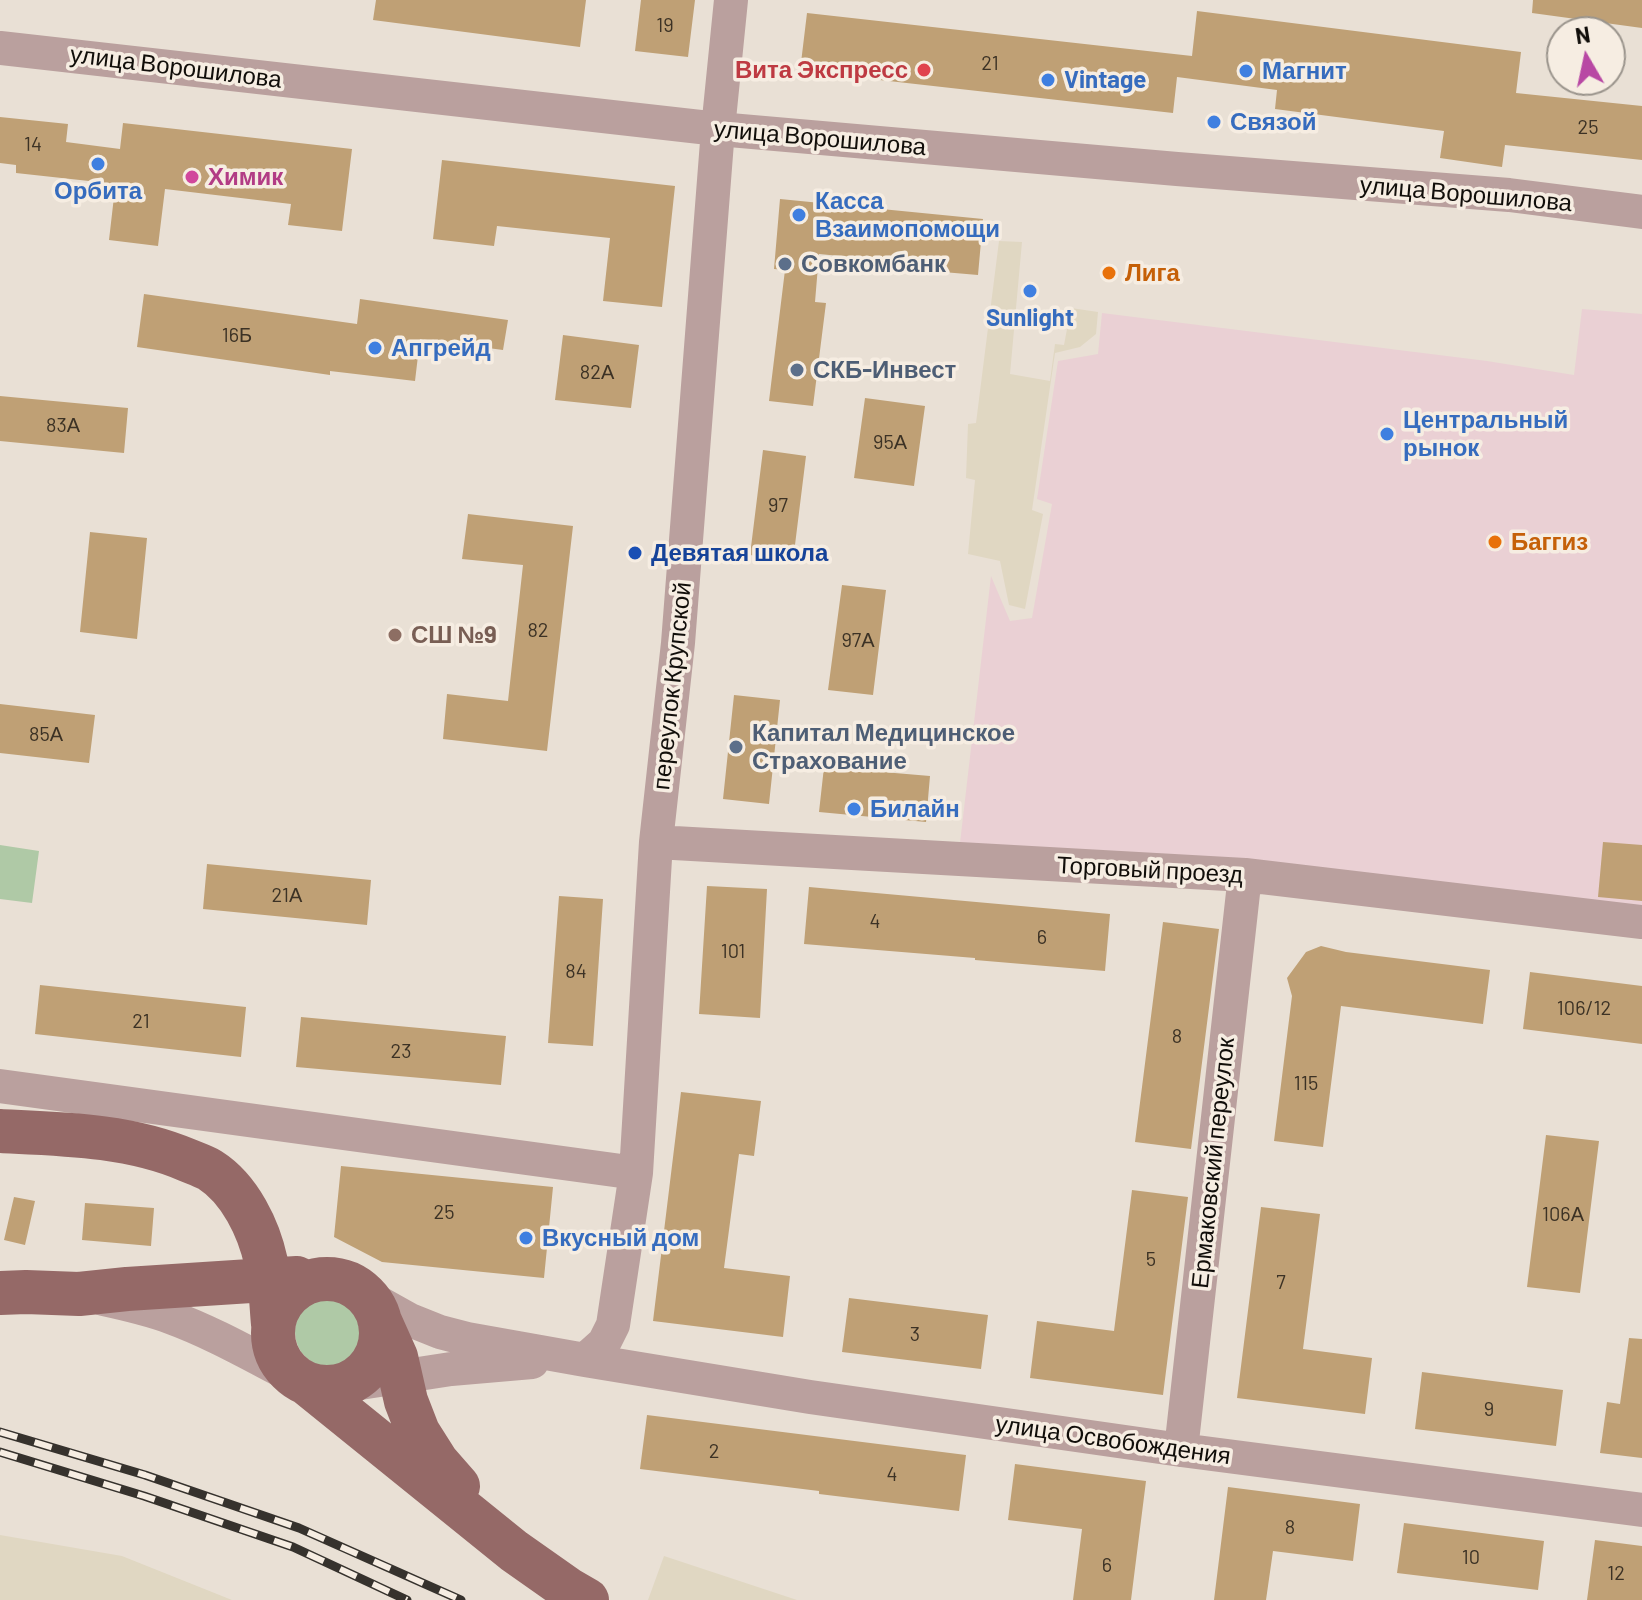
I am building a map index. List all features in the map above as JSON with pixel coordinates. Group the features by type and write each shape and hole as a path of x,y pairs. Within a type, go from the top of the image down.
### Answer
{"main road":[{"path":"0,1131 124,1141 169,1152 209,1170 238,1198 251,1220 266,1261 273,1324"},
{"path":"323,1278 300,1285 290,1292 276,1312 272,1334 281,1363 312,1383 514,1551 587,1600"},
{"path":"0,1293 79,1294 323,1278 347,1282 373,1307 396,1357 411,1415 424,1442 437,1462 514,1551"},
{"path":"312,1383 347,1383 368,1368 380,1345 381,1331 373,1307"}],"street":[{"name":"переулок Крупской","path":"585,1360 604,1343 613,1325 636,1173 656,842 678,643 731,0"},
{"name":"улица Ворошилова","path":"0,48 718,129 1524,197 1642,212"},
{"name":"Торговый проезд","path":"656,842 1245,875 1642,922"},
{"name":"Ермаковский переулок","path":"1181,1450 1245,875"},
{"path":"0,1086 636,1173"},
{"path":"79,1294 172,1317 312,1383 400,1378 467,1367 585,1360"},
{"path":"373,1307 467,1339 585,1360"},
{"name":"улица Освобождения","path":"585,1360 810,1397 1181,1450 1642,1510"}],"shaded area":[{"path":"999,241 1022,242 1010,374 1050,381 1055,344 1064,345 1071,308 1098,312 1096,334 1080,347 1055,353 1032,510 1043,514 1025,609 1009,605 1000,561 968,554 975,480 966,478 968,424 976,423"},
{"path":"1582,309 1642,314 1642,922 960,843 991,576 1010,621 1032,618 1052,504 1037,499 1058,361 1098,354 1102,313 1487,361 1574,375"},
{"path":"0,1535 122,1556 232,1600 0,1600"},
{"path":"664,1556 797,1600 648,1600"}],"green space":[{"path":"0,845 39,851 32,903 0,899"},
{"path":"330,1297 355,1307 365,1332 355,1357 330,1367 305,1357 295,1332 305,1307"}],"building":[{"path":"376,0 586,0 580,47 373,20"},
{"path":"641,0 695,0 688,57 635,51"},
{"path":"1533,0 1642,0 1642,28 1626,26 1626,16 1532,13"},
{"path":"1197,11 1521,52 1516,93 1642,106 1642,160 1505,145 1502,167 1440,158 1444,131 1275,109 1277,90 1177,77 1173,113 800,71 807,13 1192,56"},
{"path":"0,117 68,124 66,142 120,149 123,123 352,149 342,231 288,225 291,204 165,189 158,246 109,240 115,188 89,184 89,181 16,173 16,165 0,163"},
{"path":"442,160 675,186 662,307 603,301 610,238 497,226 494,246 433,239"},
{"path":"780,199 983,219 978,275 943,272 944,266 819,254 815,302 826,303 813,406 769,401 785,270 774,269"},
{"path":"144,294 357,324 360,299 508,320 503,350 420,339 415,381 330,371 330,375 137,347"},
{"path":"563,335 639,345 631,408 555,400"},
{"path":"0,396 128,408 124,453 0,441"},
{"path":"865,398 925,406 914,486 854,478"},
{"path":"763,450 806,456 793,561 750,555"},
{"path":"468,514 573,526 547,751 443,739 447,694 508,701 523,565 462,559"},
{"path":"90,532 147,538 137,639 80,632"},
{"path":"842,585 886,590 873,695 828,690"},
{"path":"734,695 780,700 769,804 723,799"},
{"path":"0,704 95,715 89,763 0,753"},
{"path":"824,767 930,776 926,822 819,812"},
{"path":"1603,842 1642,845 1642,901 1598,897"},
{"path":"207,864 371,880 367,925 203,909"},
{"path":"707,886 767,889 760,1018 699,1014"},
{"path":"809,887 1110,914 1105,971 804,944"},
{"path":"559,896 603,899 593,1046 548,1043"},
{"path":"1163,922 1219,929 1191,1149 1135,1142"},
{"path":"1321,946 1346,952 1490,970 1483,1024 1341,1006 1323,1147 1274,1141 1292,996 1287,978 1306,952"},
{"path":"1530,972 1642,986 1642,1044 1523,1029"},
{"path":"40,985 246,1007 241,1057 35,1034"},
{"path":"301,1017 506,1036 501,1085 296,1067"},
{"path":"681,1092 761,1101 754,1156 739,1154 724,1268 790,1276 783,1337 653,1321"},
{"path":"1546,1135 1599,1141 1580,1293 1527,1287"},
{"path":"341,1166 553,1187 544,1278 382,1262 334,1237"},
{"path":"1132,1190 1188,1197 1163,1395 1030,1378 1037,1321 1114,1331"},
{"path":"14,1197 35,1201 25,1245 4,1240"},
{"path":"85,1203 154,1208 151,1246 82,1240"},
{"path":"1261,1207 1320,1214 1303,1349 1372,1358 1365,1414 1237,1398"},
{"path":"849,1298 988,1315 981,1369 842,1352"},
{"path":"1629,1338 1642,1339 1642,1458 1600,1453 1607,1402 1620,1404"},
{"path":"1422,1372 1563,1390 1556,1446 1415,1429"},
{"path":"647,1415 966,1455 959,1511 640,1469"},
{"path":"1015,1464 1146,1481 1131,1600 1073,1600 1082,1529 1008,1520"},
{"path":"1228,1487 1360,1504 1353,1561 1273,1551 1266,1600 1214,1600"},
{"path":"1404,1523 1544,1541 1538,1590 1397,1573"},
{"path":"1595,1540 1642,1546 1642,1600 1587,1600"}],"railway":[{"path":"0,1432 145,1475 299,1528 461,1600"},
{"path":"0,1452 144,1496 293,1547 407,1600"}],"place":[{"name":"Вита Экспресс","path":"924,70"},
{"name":"Магнит","path":"1246,71"},
{"name":"Vintage","path":"1048,80"},
{"name":"Связой","path":"1214,122"},
{"name":"Орбита","path":"98,164"},
{"name":"Химик","path":"192,177"},
{"name":"Касса Взаимопомощи","path":"799,215"},
{"name":"Совкомбанк","path":"785,264"},
{"name":"Лига","path":"1109,273"},
{"name":"Sunlight","path":"1030,291"},
{"name":"Апгрейд","path":"375,348"},
{"name":"СКБ-Инвест","path":"797,370"},
{"name":"Центральный рынок","path":"1387,434"},
{"name":"Баггиз","path":"1495,542"},
{"name":"Девятая школа","path":"635,553"},
{"name":"СШ №9","path":"395,635"},
{"name":"Капитал Медицинское Страхование","path":"736,747"},
{"name":"Билайн","path":"854,809"},
{"name":"Вкусный дом","path":"526,1238"}]}
